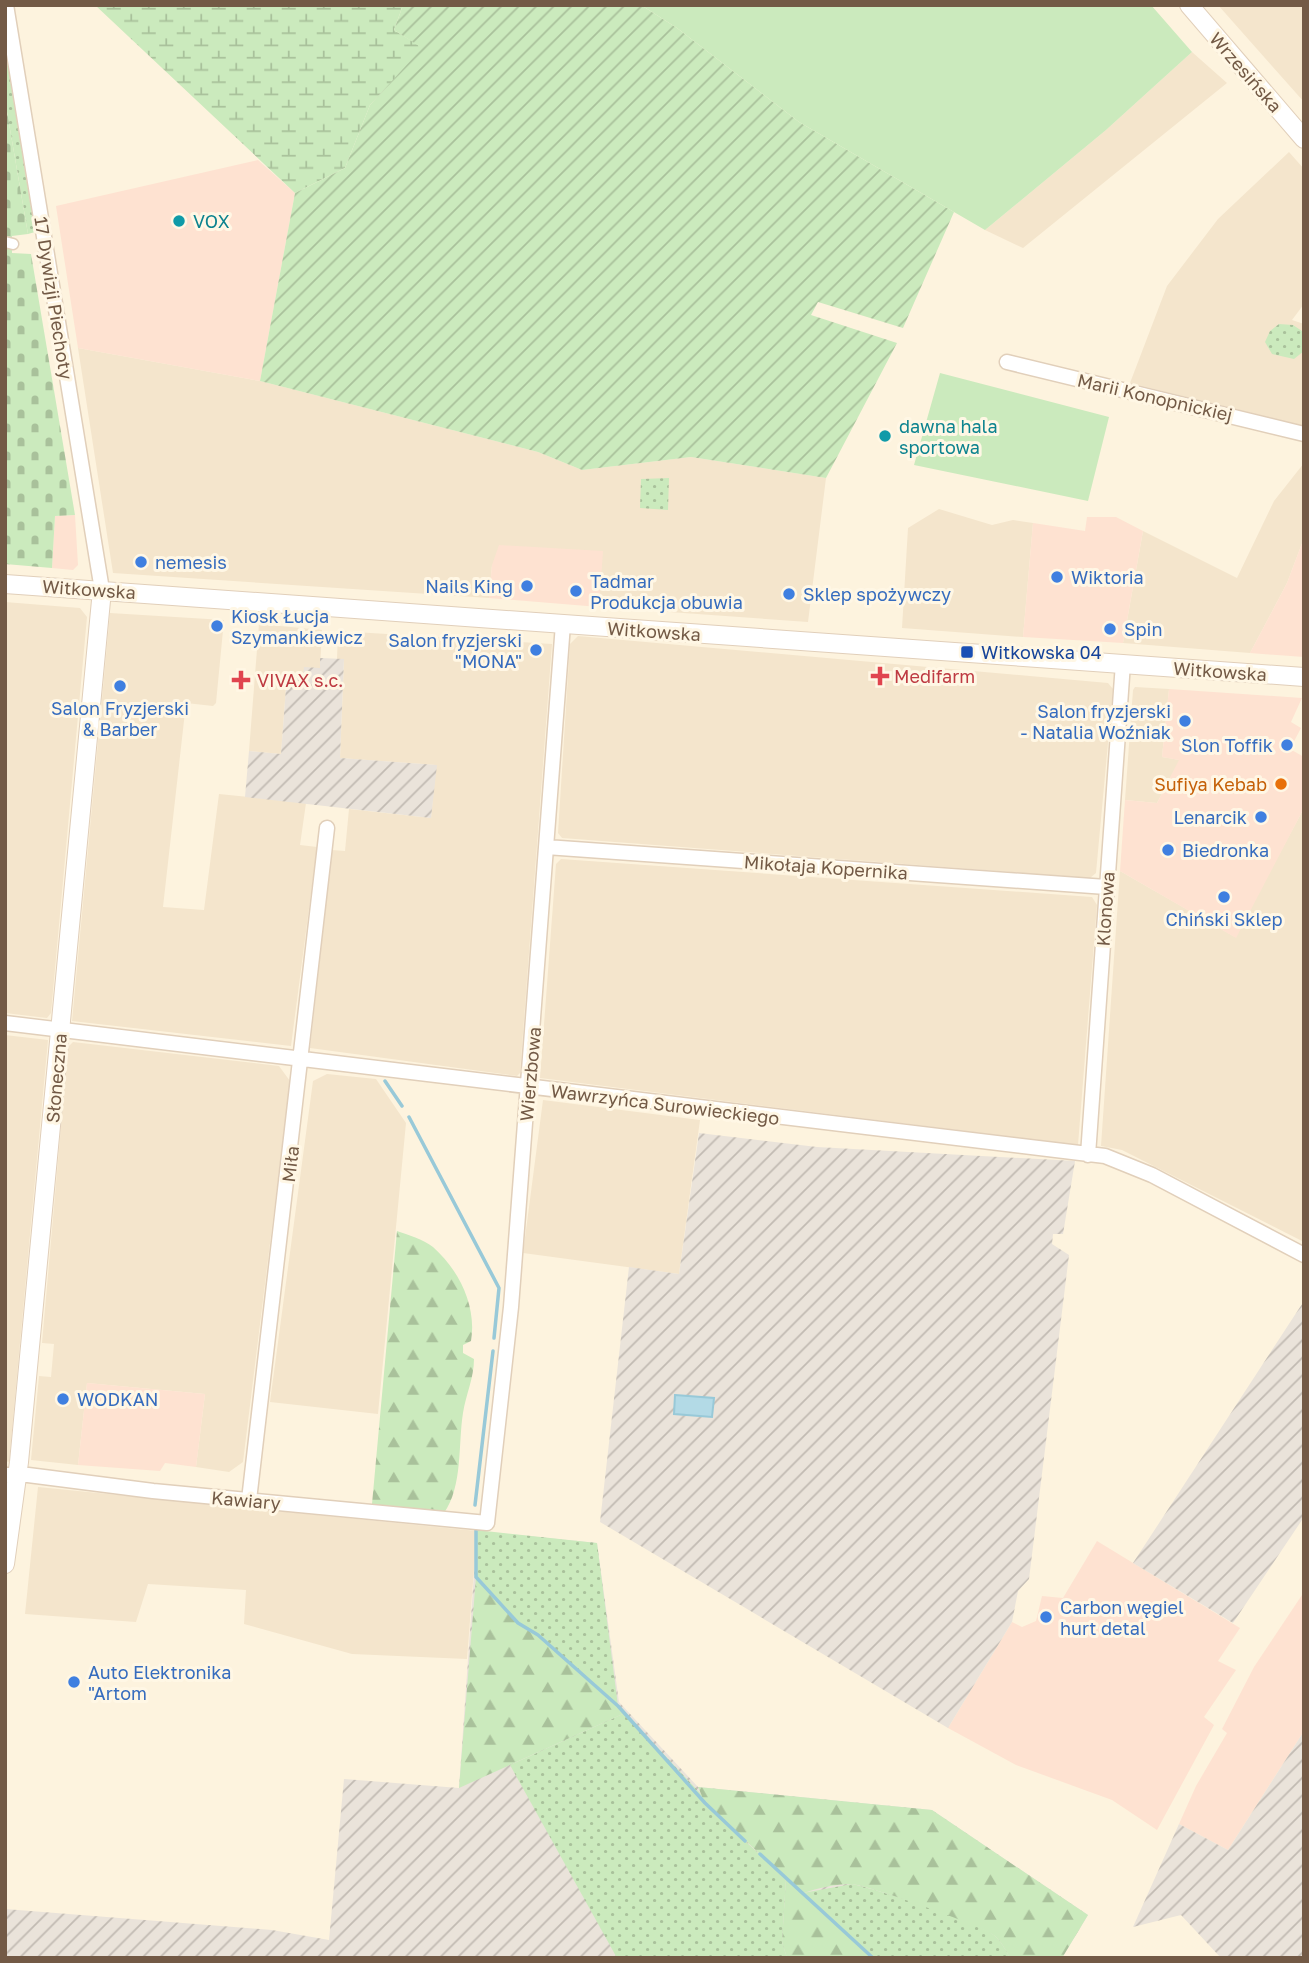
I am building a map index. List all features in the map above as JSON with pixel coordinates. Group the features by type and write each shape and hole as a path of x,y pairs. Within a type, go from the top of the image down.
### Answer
{"street":[{"name":"17 Dywizji Piechoty","path":"6,5 102,590"},
{"name":"Wrzesińska","path":"1189,5 1304,139"},
{"name":"Marii Konopnickiej","path":"1007,362 1304,434"},
{"name":"Witkowska","path":"5,584 1304,677"},
{"name":"Słoneczna","path":"5,1564 11,1476 61,1030 102,590"},
{"name":"Wierzbowa","path":"487,1522 511,1307 563,624"},
{"name":"Klonowa","path":"1088,1155 1123,663"},
{"name":"Miła","path":"249,1500 327,828"},
{"name":"Mikołaja Kopernika","path":"546,847 1107,887"},
{"name":"Wawrzyńca Surowieckiego","path":"5,1023 1088,1155 1128,1164 1304,1255"},
{"name":"Kawiary","path":"11,1476 487,1522"}],"shaded area":[{"path":"1218,5 1304,5 1304,102"},
{"path":"1192,52 1227,83 1023,248 985,230 1106,130"},
{"path":"1289,152 1304,169 1304,304 1292,320 1304,324 1304,426 1130,383 1167,286 1218,219"},
{"path":"258,160 295,193 260,381 78,348 56,206"},
{"path":"78,348 260,381 538,452 582,470 691,457 826,478 808,622 599,607 602,551 492,565 489,598 113,573"},
{"path":"1304,463 1304,538 1287,583 1250,653 1123,643 1143,531 1237,578 1274,501"},
{"path":"939,509 992,525 1013,520 1033,523 1023,637 902,628 908,528"},
{"path":"75,515 78,565 73,570 52,568 55,516"},
{"path":"1087,517 1116,517 1143,531 1123,643 1023,637 1033,523 1085,531"},
{"path":"1304,538 1304,657 1250,653 1287,583"},
{"path":"499,545 603,551 599,607 489,598 492,565"},
{"path":"5,602 80,608 87,617 51,1013 47,1018 5,1013"},
{"path":"110,613 224,620 216,703 213,706 186,703 163,907 204,910 219,794 306,803 300,845 317,847 291,1046 72,1021"},
{"path":"259,624 322,630 320,668 304,675 287,674 281,754 249,751"},
{"path":"338,631 552,644 520,1073 517,1076 310,1048 332,850 345,851 349,809 431,818 436,765 340,758 344,660 337,659"},
{"path":"578,636 1108,683 1113,689 1096,873 1090,878 562,838 558,833 570,644"},
{"path":"320,658 344,659 340,758 437,765 431,818 245,797 249,751 281,754 287,674 303,675 304,667 320,668"},
{"path":"1135,687 1169,689 1162,757 1180,760 1157,803 1125,800"},
{"path":"1169,689 1302,698 1291,722 1301,728 1290,749 1304,757 1304,808 1236,938 1120,871 1125,800 1157,803 1179,760 1162,757"},
{"path":"1304,808 1304,1242 1122,1150 1101,1146 1120,871 1235,937"},
{"path":"561,859 1092,897 1097,905 1078,1145 540,1078 556,864"},
{"path":"5,1035 48,1040 9,1462 5,1461"},
{"path":"73,1042 279,1066 290,1081 243,1462 229,1472 196,1467 205,1394 87,1383 78,1465 31,1460 39,1376 51,1377 54,1344 42,1343 68,1047"},
{"path":"327,1074 376,1079 406,1123 378,1414 270,1402 313,1081"},
{"path":"543,1100 700,1120 679,1274 523,1253"},
{"path":"699,1133 817,1147 1075,1161 1063,1234 1053,1234 1052,1244 1069,1255 1029,1579 1018,1591 1012,1622 948,1728 600,1522 629,1267 679,1274"},
{"path":"1304,1301 1304,1517 1233,1623 1133,1563"},
{"path":"87,1383 205,1394 196,1467 165,1463 160,1471 78,1465"},
{"path":"38,1487 477,1531 467,1659 352,1654 244,1624 246,1590 148,1584 136,1622 25,1614"},
{"path":"477,1531 597,1543 619,1702 698,1787 932,1810 1088,1915 1062,1958 5,1958 5,1909 272,1930 329,1940 344,1779 459,1788"},
{"path":"1097,1541 1240,1628 1218,1661 1236,1670 1204,1717 1214,1725 1157,1830 1112,1800 1016,1765 948,1728 1012,1622 1022,1627 1036,1621 1042,1596 1063,1598"},
{"path":"1304,1592 1304,1731 1228,1850 1179,1824 1196,1786 1227,1733 1222,1729 1254,1667"},
{"path":"1304,1731 1304,1958 1221,1958 1181,1915 1133,1927 1179,1824 1228,1850"}],"green space":[{"path":"95,5 403,5 394,30 423,48 370,105 345,168 295,193"},
{"path":"403,5 641,5 677,28 799,122 954,212 903,328 818,302 811,315 897,343 826,478 691,457 582,470 538,452 260,381 295,193 345,168 370,105 422,48 394,30"},
{"path":"641,5 1151,5 1192,52 1106,130 985,230 799,122 677,28"},
{"path":"5,48 35,232 28,234 5,100"},
{"path":"5,100 28,234 12,236 12,253 31,254 75,515 55,516 52,568 5,564"},
{"path":"1279,324 1293,325 1302,331 1304,351 1294,359 1272,354 1265,342 1270,331"},
{"path":"940,373 1109,417 1088,501 914,465"},
{"path":"669,478 668,510 640,508 641,479"},
{"path":"397,1231 433,1247 451,1266 464,1290 471,1315 471,1341 463,1345 463,1353 474,1359 474,1366 463,1413 457,1478 444,1513 372,1504"},
{"path":"476,1530 597,1543 618,1706 538,1635 518,1623 476,1577"},
{"path":"476,1577 518,1622 538,1635 625,1713 459,1788"},
{"path":"625,1713 745,1841 786,1878 782,1942 787,1958 617,1958 510,1765"},
{"path":"698,1787 932,1810 1088,1915 1062,1958 1010,1958 995,1936 970,1924 862,1886 833,1886 804,1893 873,1958 787,1958 782,1942 786,1878 705,1803"},
{"path":"852,1884 969,1922 997,1938 1010,1958 873,1958 803,1893"}],"water":[{"path":"675,1395 714,1398 712,1417 674,1414"}],"waterway":[{"path":"385,1081 402,1106"},
{"path":"409,1117 499,1288 494,1338"},
{"path":"475,1505 493,1351"},
{"path":"476,1530 476,1577 518,1623 538,1635 618,1706 705,1803 745,1841"},
{"path":"760,1854 873,1958"}],"place":[{"name":"VOX","path":"179,221"},
{"name":"dawna hala sportowa","path":"885,436"},
{"name":"nemesis","path":"141,562"},
{"name":"Wiktoria","path":"1057,577"},
{"name":"Nails King","path":"527,586"},
{"name":"Tadmar Produkcja obuwia","path":"576,591"},
{"name":"Sklep spożywczy","path":"789,594"},
{"name":"Kiosk Łucja Szymankiewicz","path":"217,626"},
{"name":"Spin","path":"1110,629"},
{"name":"Salon fryzjerski \"MONA\"","path":"536,650"},
{"name":"Witkowska 04","path":"967,652"},
{"name":"Medifarm","path":"880,676"},
{"name":"VIVAX s.c.","path":"241,680"},
{"name":"Salon Fryzjerski & Barber","path":"120,686"},
{"name":"Salon fryzjerski - Natalia Woźniak","path":"1185,721"},
{"name":"Slon Toffik","path":"1287,745"},
{"name":"Sufiya Kebab","path":"1281,784"},
{"name":"Lenarcik","path":"1261,817"},
{"name":"Biedronka","path":"1168,850"},
{"name":"Chiński Sklep","path":"1224,897"},
{"name":"WODKAN","path":"63,1399"},
{"name":"Carbon węgiel hurt detal","path":"1046,1617"},
{"name":"Auto Elektronika \"Artom","path":"74,1682"}]}
